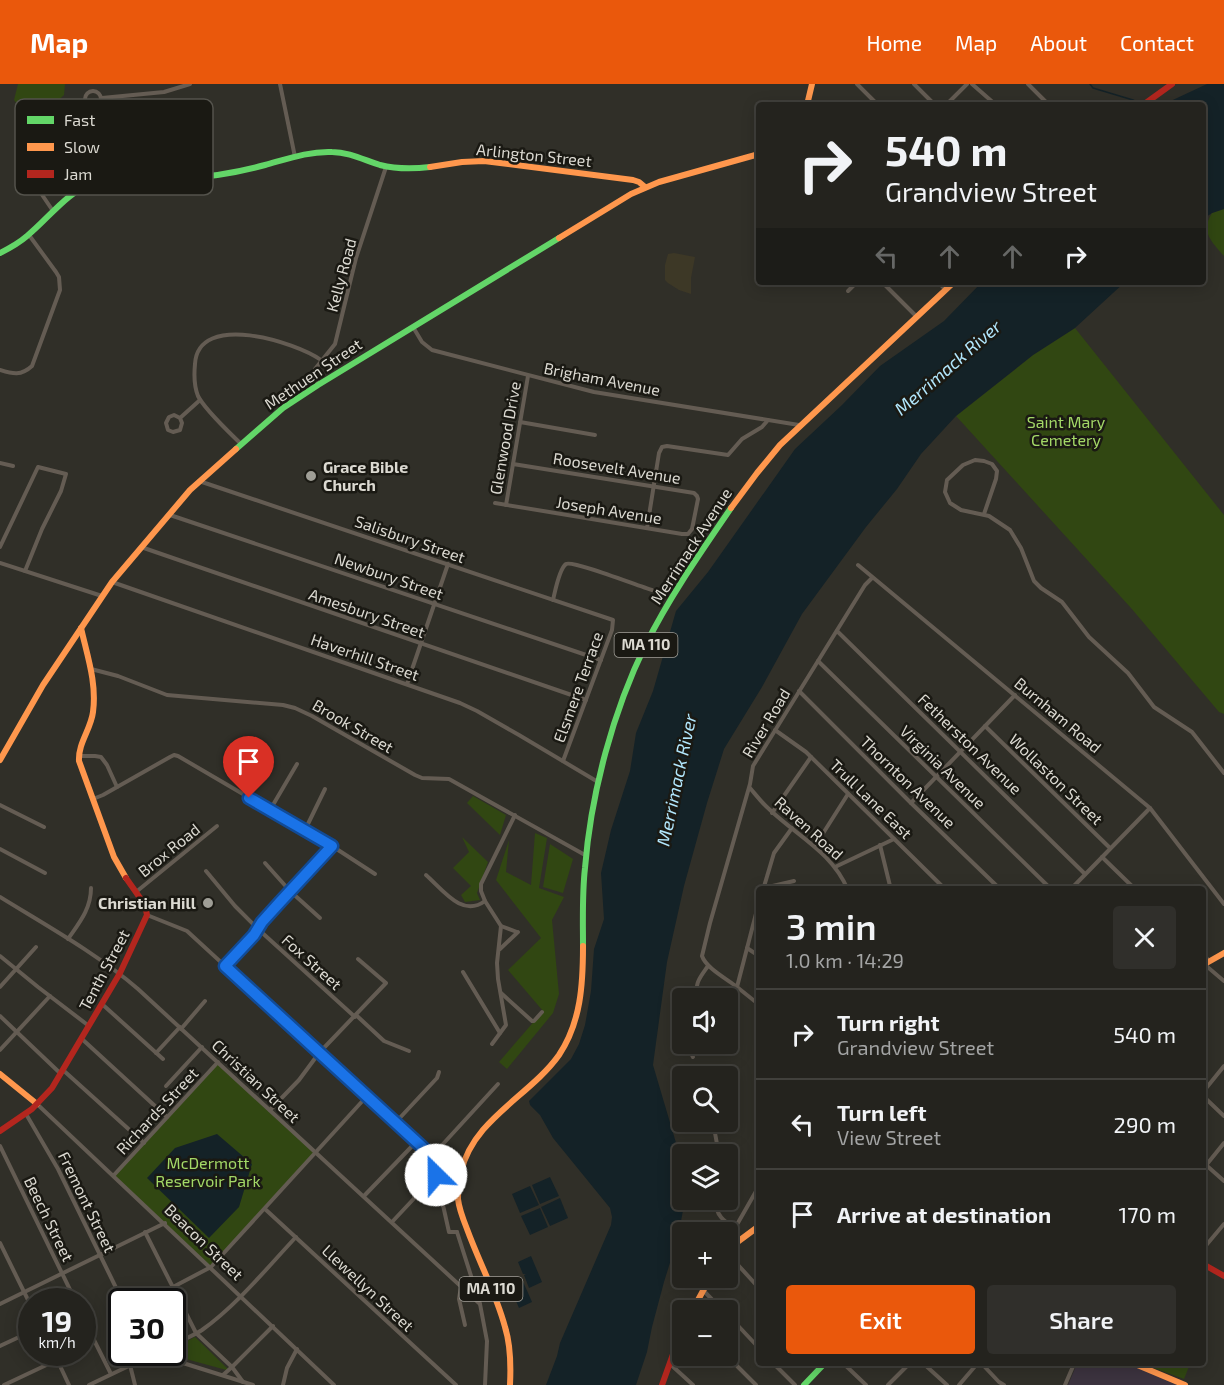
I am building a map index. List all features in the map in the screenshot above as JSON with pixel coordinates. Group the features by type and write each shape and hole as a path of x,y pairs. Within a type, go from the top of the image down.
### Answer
{"street":[{"path":"85,99 88,93 94,91 102,98 164,92 190,84"},
{"path":"280,84 295,157"},
{"path":"808,102 812,84"},
{"path":"857,84 875,102"},
{"path":"914,84 932,102"},
{"path":"949,102 968,84"},
{"path":"972,84 993,102"},
{"path":"1028,84 1046,102"},
{"path":"1147,102 1172,84"},
{"name":"Arlington Street","path":"213,175 235,172 316,152 340,152 386,167 413,169 465,161 484,161 628,180 639,182 642,189"},
{"name":"Methuen Street","path":"0,760 43,685 112,582 200,481 283,408 642,189 756,155"},
{"name":"Kelly Road","path":"318,385 315,371 336,341 353,269 386,167"},
{"path":"42,195 53,211"},
{"name":"Arlington Street","path":"0,253 29,235 71,195"},
{"path":"0,370 17,374 32,366 60,290 56,272 29,235"},
{"path":"848,291 854,285"},
{"path":"885,285 916,317"},
{"path":"941,285 945,290"},
{"name":"Merrimack Avenue","path":"465,1226 458,1197 461,1175 476,1137 553,1063 573,1028 581,990 585,855 599,782 614,727 627,687 646,644 669,601 706,545 778,447 951,285"},
{"name":"Brigham Avenue","path":"413,327 425,345 432,350 528,376 607,394 800,425"},
{"path":"241,444 200,400 196,388 195,360 202,346 216,336 224,335 268,338 307,351 321,360"},
{"name":"Glenwood Drive","path":"506,505 528,376"},
{"path":"180,418 200,400"},
{"path":"174,415 180,418 182,425 180,430 175,432 168,430 166,423 168,418 174,415"},
{"path":"647,528 659,453 663,446 728,455 742,439 762,427 768,420"},
{"path":"520,422 595,435"},
{"path":"984,514 997,471 992,464 975,460 963,465 950,476 945,484 945,492 950,503 957,509 984,514 1000,522 1014,536 1021,548 1034,582 1062,602 1086,633 1128,673 1154,707 1192,732 1224,773"},
{"path":"0,463 14,466"},
{"name":"Roosevelt Avenue","path":"513,464 695,494 698,499 694,515"},
{"path":"0,547 38,467 66,474 61,491 24,571"},
{"name":"Salisbury Street","path":"200,481 613,620"},
{"name":"Joseph Avenue","path":"495,503 682,534 688,534 692,529 694,515"},
{"name":"Newbury Street","path":"169,515 601,660"},
{"name":"Amesbury Street","path":"141,547 586,700"},
{"path":"0,563 102,596"},
{"path":"553,600 562,570 569,563 652,590"},
{"path":"407,684 448,564"},
{"name":"Burnham Road","path":"858,565 1150,808 1224,904"},
{"name":"River Road","path":"708,966 702,956 703,950 749,788 753,766 865,585 872,578"},
{"name":"Haverhill Street","path":"112,582 460,703 599,782"},
{"name":"Elsmere Terrace","path":"563,761 612,630 613,620"},
{"path":"81,628 91,669 94,695 93,714 78,756 100,757 107,765 117,787"},
{"name":"Fetherston Avenue","path":"837,631 1085,874"},
{"name":"Virginia Avenue","path":"818,661 1048,886"},
{"name":"Brook Street","path":"91,669 118,676 167,695 291,706 411,773 422,778 449,779 585,855"},
{"name":"Thornton Avenue","path":"799,691 997,886"},
{"path":"911,803 1015,695"},
{"name":"Wollaston Street","path":"985,726 1110,848"},
{"name":"Trull Lane East","path":"775,730 811,757 942,886"},
{"path":"93,799 174,755 305,830 375,874"},
{"name":"Tenth Street","path":"0,1131 26,1114 52,1088 119,974 147,915 145,905 114,857 78,756"},
{"path":"772,813 811,757"},
{"path":"270,810 297,764"},
{"name":"Raven Road","path":"749,788 772,813 815,846 835,867 846,886"},
{"path":"305,830 325,789"},
{"path":"815,846 848,794"},
{"path":"0,805 44,827"},
{"path":"1076,886 1150,808"},
{"path":"492,1044 506,1025 497,963 501,927 481,891 482,884 515,815"},
{"name":"Brox Road","path":"136,892 217,826"},
{"path":"764,886 774,853 792,828"},
{"path":"835,867 894,838"},
{"path":"880,845 890,886"},
{"path":"225,966 332,846"},
{"path":"0,849 45,873"},
{"path":"1102,857 1132,886"},
{"path":"265,863 290,891 320,918"},
{"name":"Fox Street","path":"206,872 258,929 355,1016 384,1041 409,1051"},
{"path":"426,875 458,904 474,907 485,901"},
{"path":"775,886 794,881"},
{"path":"68,939 87,909 91,888"},
{"name":"Christian Street","path":"0,897 119,974 202,1047 480,1304"},
{"path":"147,915 187,932 417,1141 432,1156 449,1233 457,1232 465,1226"},
{"path":"737,987 756,916"},
{"path":"499,950 518,932 501,927"},
{"path":"0,987 36,947"},
{"path":"747,948 756,954"},
{"path":"1206,962 1224,953"},
{"path":"0,956 89,1026"},
{"path":"270,1110 299,1080 319,1053 386,983 358,959"},
{"path":"1206,964 1224,981"},
{"path":"696,988 697,981 708,966 756,1002"},
{"path":"463,972 500,1034"},
{"path":"501,992 532,1021 543,1012"},
{"path":"0,1050 50,996"},
{"path":"156,1053 205,1002"},
{"path":"102,1004 163,1059"},
{"path":"0,1016 16,1033 144,1143"},
{"path":"82,1039 167,1118"},
{"path":"166,1086 202,1047"},
{"name":"Richards Street","path":"114,1175 218,1062"},
{"path":"1206,1088 1224,1066"},
{"path":"396,1122 437,1078 439,1072"},
{"name":"Beacon Street","path":"0,1074 38,1104 334,1385"},
{"path":"432,1156 498,1084"},
{"path":"172,1287 211,1267 367,1096"},
{"path":"1206,1099 1224,1116"},
{"name":"Fremont Street","path":"26,1114 58,1169 116,1288"},
{"path":"364,1196 417,1141"},
{"path":"1206,1165 1224,1143"},
{"name":"Beech Street","path":"0,1146 69,1288"},
{"path":"1206,1168 1224,1181"},
{"path":"392,1222 436,1175"},
{"path":"738,1223 756,1191"},
{"name":"Llewellyn Street","path":"264,1209 456,1385"},
{"path":"716,1210 727,1222"},
{"path":"32,1288 165,1223"},
{"path":"1206,1245 1224,1224"},
{"name":"MA 110","path":"465,1226 506,1325 512,1360 510,1385"},
{"path":"738,1241 756,1229"},
{"path":"145,1232 196,1333 232,1367 243,1382"},
{"path":"457,1232 480,1304 487,1341 485,1385"},
{"path":"186,1338 208,1325 241,1296 296,1237"},
{"path":"0,1243 22,1288"},
{"path":"738,1265 756,1285"},
{"path":"1206,1266 1224,1276"},
{"path":"461,1286 459,1299 465,1325"},
{"path":"698,1300 703,1290 713,1300"},
{"path":"0,1304 18,1295"},
{"path":"223,1375 273,1326"},
{"path":"738,1326 756,1345"},
{"path":"0,1346 18,1338"},
{"path":"96,1344 111,1374"},
{"path":"283,1385 287,1368 297,1349"},
{"path":"662,1385 672,1355"},
{"path":"669,1363 693,1385"},
{"path":"186,1364 253,1385"},
{"path":"4,1385 44,1366"},
{"path":"60,1366 69,1385"},
{"path":"89,1385 128,1366"},
{"path":"130,1366 135,1385"},
{"path":"737,1366 756,1385"},
{"path":"776,1366 795,1385"},
{"path":"804,1385 822,1366"},
{"path":"846,1366 866,1385"},
{"path":"888,1385 907,1366"},
{"path":"926,1366 947,1385"},
{"path":"959,1385 975,1366"},
{"path":"984,1366 1004,1385"},
{"path":"1065,1385 1073,1366"},
{"path":"1140,1366 1185,1385"}],"shaded area":[{"path":"668,254 695,257 691,294 679,290 665,280"},
{"path":"1076,1366 1134,1366 1179,1385 1068,1385"}],"green space":[{"path":"18,84 65,84 64,95 60,99 14,100"},
{"path":"1224,209 1224,256 1209,236 1207,226 1212,213"},
{"name":"Saint Mary Cemetery","path":"1075,328 1224,515 1224,714 1219,712 1131,608 956,416 1033,355"},
{"path":"473,796 506,815 500,835 467,803"},
{"path":"535,833 547,838 539,888 564,897 552,920 559,994 553,1013 507,1069 499,1062 543,1011 508,970 541,938 496,880 509,840 506,872 531,885"},
{"path":"462,837 488,862 477,893 480,900 465,902 461,895 471,886 453,868 469,852"},
{"path":"550,844 573,859 563,893 543,887"},
{"name":"McDermott Reservoir Park","path":"218,1062 316,1152 211,1267 114,1175"},
{"path":"195,1337 230,1371 186,1359 186,1342"},
{"path":"1152,1366 1189,1366 1184,1379"}],"water":[{"path":"1207,84 1224,84 1224,209 1206,217 1206,102 1168,102"},
{"name":"Merrimack River","path":"979,285 1122,285 1075,328 1033,355 956,416 921,454 802,614 762,687 724,749 684,886 667,962 653,1065 676,1144 672,1144 672,1210 683,1210 681,1222 672,1222 672,1256 647,1352 636,1385 546,1385 560,1343 611,1225 612,1217 610,1208 553,1138 529,1101 571,1059 585,1025 591,991 594,949 604,919 601,873 611,830 630,771 636,733 653,691 676,611 708,572 795,449 880,366 944,321"},
{"path":"217,1134 252,1164 239,1207 209,1238 147,1178 175,1148"},
{"path":"550,1177 559,1196 540,1204 532,1185"},
{"path":"530,1186 539,1205 520,1213 512,1194"},
{"path":"560,1198 568,1218 550,1226 541,1207"},
{"path":"540,1208 548,1227 530,1235 521,1216"},
{"path":"531,1256 542,1282 529,1288 524,1275 526,1274 523,1274 518,1262"},
{"path":"521,1277 532,1302 519,1308 508,1282"}],"waterway":[{"path":"1090,84 1093,88 1136,102"}],"traffic: fast":[{"path":"213,175 323,152 344,153 392,167 430,167"},
{"path":"0,253 24,239 72,195"},
{"path":"236,449 283,408 318,385 559,238"},
{"path":"583,946 583,888 592,811 605,753 623,697 655,626 686,574 731,508"},
{"path":"804,1385 822,1366"}],"traffic: slow":[{"path":"808,102 812,84"},
{"path":"559,238 631,194 659,182 756,155"},
{"path":"430,167 484,161 633,180 645,187"},
{"path":"731,508 780,445 951,285"},
{"path":"0,760 43,685 112,582 190,490 236,449"},
{"path":"81,628 91,669 94,701 92,718 80,748 79,761 114,857 126,878"},
{"path":"510,1385 507,1334 497,1302 460,1210 458,1199 460,1178 467,1153 477,1137 490,1122 547,1070 566,1042 579,1002 583,946"},
{"path":"1206,963 1224,953"},
{"path":"0,1074 37,1104"},
{"path":"738,1242 756,1228"},
{"path":"698,1300 705,1288"},
{"path":"1140,1366 1185,1385"}],"traffic: jam":[{"path":"1147,102 1172,84"},
{"path":"0,1131 32,1109 52,1088 120,973 147,915 145,905 126,878"},
{"path":"1206,1266 1224,1276"},
{"path":"662,1385 672,1357"}],"place":[{"name":"Grace Bible Church","path":"311,476"},
{"name":"Christian Hill","path":"208,903"}],"route":[{"path":"249,798 332,846 225,966 432,1156 436,1175"}]}
